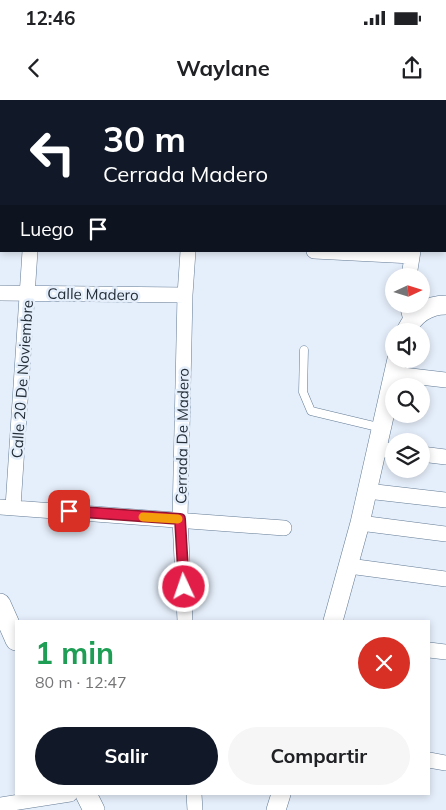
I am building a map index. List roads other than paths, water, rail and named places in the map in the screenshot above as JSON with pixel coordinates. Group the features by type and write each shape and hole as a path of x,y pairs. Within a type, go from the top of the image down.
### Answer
{"main road":[{"path":"0,604 15,638"},
{"path":"86,795 94,810"}],"street":[{"name":"Calle 20 De Noviembre","path":"7,507 28,293 30,252"},
{"name":"Cerrada De Madero","path":"185,620 180,519 185,295 188,252"},
{"path":"347,252 413,254 410,268"},
{"name":"Calle Madero","path":"0,293 185,295"},
{"path":"408,318 424,310 446,305"},
{"path":"385,444 382,428 395,368"},
{"path":"402,368 446,380"},
{"path":"333,620 350,566 367,491 385,452"},
{"path":"430,455 446,457"},
{"path":"367,491 446,500"},
{"path":"7,507 284,528"},
{"path":"360,523 446,534"},
{"path":"350,566 446,579"},
{"path":"430,650 446,652"},
{"path":"430,760 446,762"},
{"path":"0,805 64,795"},
{"path":"194,795 195,810"},
{"path":"276,810 281,795"}],"lane":[{"path":"304,350 303,392 311,411 382,428"}]}
